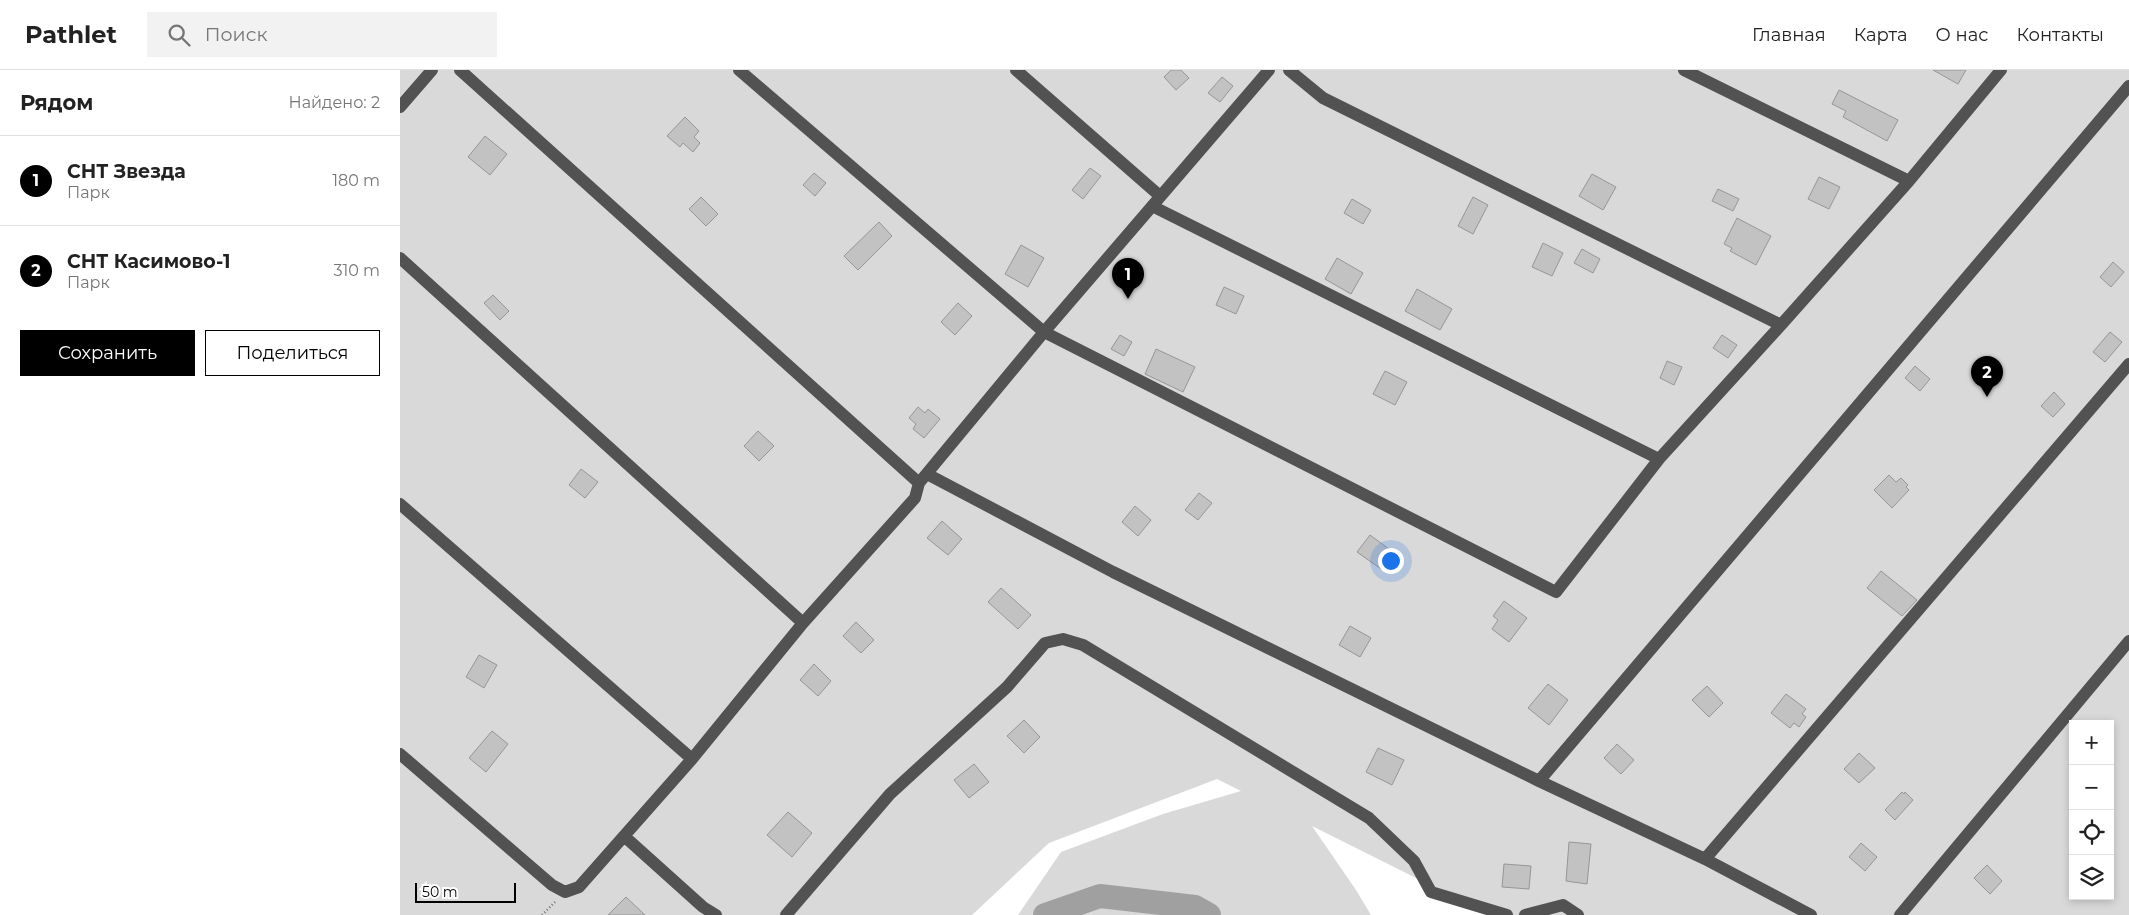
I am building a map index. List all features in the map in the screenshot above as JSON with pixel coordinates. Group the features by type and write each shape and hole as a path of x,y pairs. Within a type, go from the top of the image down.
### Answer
{"street":[{"path":"400,107 432,70"},
{"path":"460,70 923,478 1538,782 1705,859 1811,915"},
{"path":"739,70 1044,332 1556,592 1659,459 1908,181 2001,70"},
{"path":"1016,70 1156,201 1659,459"},
{"path":"400,754 552,885 566,892 579,887 692,759 803,623 915,498 923,478 1044,332 1269,70"},
{"path":"1289,70 1323,98 1781,325"},
{"path":"1684,70 1908,181"},
{"path":"1538,782 2129,86"},
{"path":"400,258 803,623"},
{"path":"1705,859 2129,364"},
{"path":"400,504 692,759"},
{"path":"786,915 890,794 1007,687 1045,643 1063,639 1083,645 1370,818 1414,862 1431,892 1507,915"},
{"path":"1900,915 2129,641"},
{"path":"624,836 703,907 716,915"},
{"path":"1525,915 1563,905 1578,915"}],"path":[{"path":"542,915 566,892"}],"shaded area":[{"path":"400,70 2129,70 2129,915 1490,915 1312,826 1371,915 1018,915 1061,852 1163,814 1241,791 1217,779 1049,843 972,915 400,915"}],"building":[{"path":"1171,70 1181,70 1189,78 1176,90 1164,77"},
{"path":"1933,70 1966,70 1958,84"},
{"path":"1222,77 1233,86 1220,102 1208,93"},
{"path":"1839,90 1898,120 1887,141 1843,117 1846,111 1832,104"},
{"path":"685,117 699,131 694,137 700,143 693,152 683,143 680,147 667,136"},
{"path":"485,136 507,154 490,175 468,157"},
{"path":"1090,168 1101,176 1083,199 1072,190"},
{"path":"814,173 826,183 815,196 803,185"},
{"path":"1592,174 1616,187 1603,210 1579,196"},
{"path":"1819,177 1840,187 1829,209 1808,199"},
{"path":"1718,189 1739,199 1733,211 1712,201"},
{"path":"701,197 718,214 706,226 689,209"},
{"path":"1473,197 1488,205 1473,234 1458,226"},
{"path":"1352,199 1371,210 1363,224 1344,213"},
{"path":"1737,218 1771,236 1756,265 1730,251 1732,248 1724,244"},
{"path":"879,222 892,236 858,270 844,256"},
{"path":"1543,243 1563,253 1552,276 1532,267"},
{"path":"1021,245 1044,258 1028,287 1005,274"},
{"path":"1582,249 1600,259 1593,273 1574,263"},
{"path":"1337,258 1363,273 1351,294 1325,279"},
{"path":"2113,262 2124,272 2111,287 2100,277"},
{"path":"1224,287 1244,296 1236,314 1216,305"},
{"path":"1417,289 1452,309 1440,330 1405,311"},
{"path":"493,295 509,311 500,320 484,303"},
{"path":"958,303 972,316 955,335 941,322"},
{"path":"2110,332 2122,342 2105,362 2093,352"},
{"path":"1120,335 1132,342 1124,356 1111,349"},
{"path":"1722,335 1737,345 1728,358 1713,348"},
{"path":"1156,349 1195,367 1183,392 1145,374"},
{"path":"1667,361 1682,367 1674,385 1660,378"},
{"path":"1915,366 1930,379 1920,391 1905,378"},
{"path":"1385,371 1407,382 1395,405 1373,394"},
{"path":"2054,392 2065,404 2053,417 2041,406"},
{"path":"918,407 925,413 928,409 940,419 924,438 913,429 916,424 909,418"},
{"path":"758,431 774,446 759,461 744,446"},
{"path":"581,469 598,482 585,498 569,485"},
{"path":"1889,475 1896,482 1901,478 1908,485 1906,487 1909,490 1892,508 1874,490"},
{"path":"1199,493 1212,503 1198,520 1185,510"},
{"path":"1135,506 1151,520 1138,536 1122,522"},
{"path":"942,521 962,539 948,555 927,538"},
{"path":"1370,535 1393,552 1381,569 1357,552"},
{"path":"1881,571 1917,600 1902,616 1867,588"},
{"path":"1001,588 1031,615 1018,629 988,602"},
{"path":"1504,601 1527,618 1509,642 1492,629 1498,620 1493,616"},
{"path":"856,622 874,640 861,653 843,636"},
{"path":"1350,626 1371,638 1360,657 1339,645"},
{"path":"479,655 497,665 484,688 466,677"},
{"path":"814,664 831,681 818,696 800,680"},
{"path":"1548,684 1568,700 1549,725 1528,708"},
{"path":"1707,686 1723,703 1709,717 1692,700"},
{"path":"1786,694 1806,709 1802,714 1806,717 1799,727 1794,723 1790,728 1771,713"},
{"path":"1024,720 1040,737 1024,753 1007,736"},
{"path":"492,731 508,744 486,772 469,758"},
{"path":"1617,744 1634,760 1621,774 1604,758"},
{"path":"1378,748 1404,760 1392,785 1366,772"},
{"path":"1859,753 1875,768 1859,783 1844,769"},
{"path":"974,764 989,782 969,798 954,780"},
{"path":"1902,792 1904,794 1905,792 1913,800 1895,820 1885,810"},
{"path":"788,812 812,833 792,857 767,835"},
{"path":"1569,842 1591,844 1587,884 1566,881"},
{"path":"1861,843 1877,857 1865,871 1849,857"},
{"path":"1504,864 1531,866 1529,889 1502,887"},
{"path":"1987,865 2002,881 1990,894 1974,878"},
{"path":"626,897 645,915 608,915"}],"waterway":[{"path":"1045,915 1100,896 1195,907 1209,915"}],"place":[{"name":"СНТ Звезда","path":"1128,299"},
{"name":"СНТ Касимово-1","path":"1987,397"}]}
